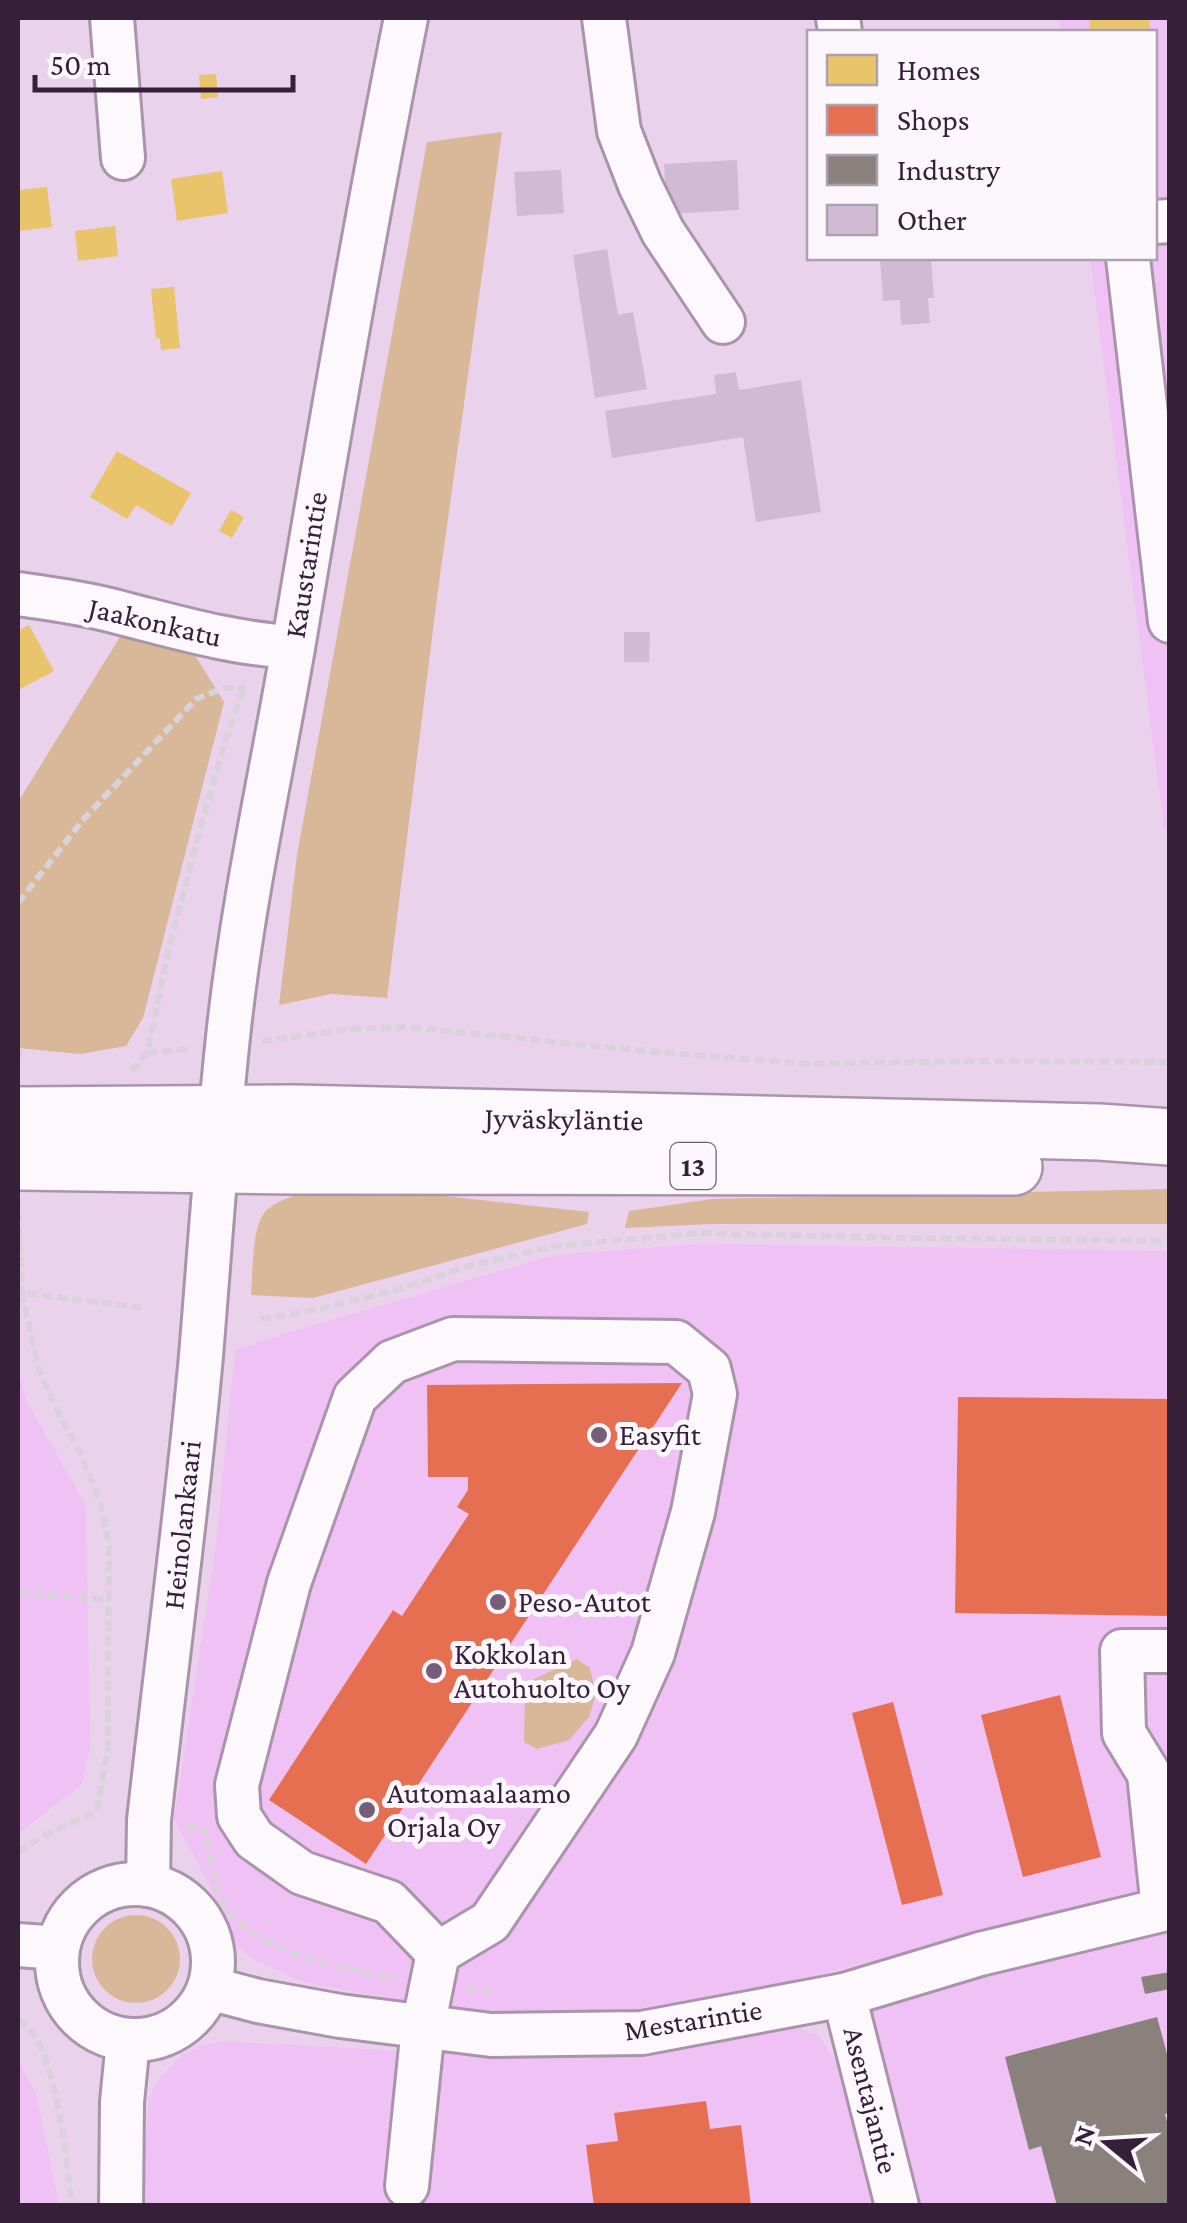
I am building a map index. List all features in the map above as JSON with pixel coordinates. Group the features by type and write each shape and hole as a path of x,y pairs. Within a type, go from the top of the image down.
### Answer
{"highway":[{"name":"Jyväskyläntie","path":"18,1162 218,1139 294,1113 1170,1137"},
{"name":"Jyväskyläntie","path":"18,1115 218,1139 1095,1167 1170,1162"}],"street":[{"path":"112,18 123,158"},
{"name":"Kaustarintie","path":"218,1139 276,646 406,18"},
{"path":"604,18 619,131 664,232 722,322"},
{"path":"1128,260 1170,621"},
{"name":"Jaakonkatu","path":"18,594 276,646"},
{"name":"Heinolankaari","path":"148,1886 149,1820 200,1358 218,1139"},
{"path":"407,2186 422,2027 434,1968 490,1922 616,1735 653,1653 693,1512 715,1394 708,1369 676,1342 452,1339 392,1362 356,1397 290,1583 237,1785 239,1816 254,1839 302,1873 389,1902 434,1968"},
{"path":"1166,1908 1149,1774 1124,1733 1122,1651 1170,1652"},
{"path":"123,1885 148,1886 169,1892 188,1905 202,1922 213,1966 208,1988 196,2010 178,2028 154,2038 128,2040 107,2036 88,2026 72,2010 57,1970 38,1946 66,1926 80,1906 100,1892 123,1885"},
{"name":"Mestarintie","path":"208,1988 340,2016 491,2035 642,2033 844,1995 980,1954 1166,1908"},
{"name":"Asentajantie","path":"844,1995 897,2206"},
{"path":"121,2206 122,2102 128,2040"}],"path":[{"path":"276,646 244,688 226,738 169,949 147,1053 352,1028 405,1027 807,1064 1170,1062"},
{"path":"18,903 82,821 196,699 224,688 244,688"},
{"path":"18,1049 19,1058"},
{"path":"18,1204 20,1293 38,1367 100,1501 109,1546 108,1746 97,1812 18,1852"},
{"path":"262,1319 310,1312 397,1290 469,1266 556,1246 683,1234 1170,1241"},
{"path":"20,1293 146,1308"},
{"path":"18,1592 108,1600"},
{"path":"205,1830 219,1892 230,1915 270,1944 298,1956 369,1973 434,1968 502,1996"},
{"path":"18,2020 32,2031 57,2101 72,2206"}],"shaded area":[{"path":"1059,18 1169,18 1169,829 1164,827 1090,260 1157,260 1157,30 1061,30"},
{"path":"502,132 438,590 387,998 331,994 279,1005 297,855 427,142"},
{"path":"123,632 193,652 224,702 143,1018 126,1046 80,1054 18,1048 18,802"},
{"path":"321,1188 371,1188 589,1212 587,1224 313,1298 251,1295 256,1236 262,1216 280,1201"},
{"path":"1169,1189 1169,1224 710,1224 625,1228 629,1211 712,1199"},
{"path":"700,1244 1169,1251 1169,1885 774,1987 649,2014 520,2020 305,1983 251,1958 231,1940 208,1882 174,1820 216,1544 235,1350 554,1255"},
{"path":"18,1371 26,1400 86,1506 90,1747 82,1784 18,1834"},
{"path":"577,1659 590,1668 596,1694 589,1717 569,1740 537,1749 524,1742 528,1682"},
{"path":"136,1915 167,1928 180,1959 167,1990 136,2003 105,1990 92,1959 105,1928"},
{"path":"1169,1928 1169,2205 921,2205 871,2009"},
{"path":"783,2024 818,2035 835,2060 873,2205 141,2206 149,2098 161,2076 182,2055 201,2046 223,2041 504,2057 645,2054"},
{"path":"18,2062 36,2093 59,2205 18,2205"}],"building: Homes":[{"path":"1089,18 1149,18 1150,30 1090,30"},
{"path":"216,74 218,97 201,99 199,75"},
{"path":"222,171 228,213 177,221 171,179"},
{"path":"47,187 52,227 18,231 18,190"},
{"path":"115,226 118,256 78,261 75,231"},
{"path":"174,287 180,348 161,350 160,338 156,339 151,289"},
{"path":"117,451 191,493 172,526 136,505 127,519 90,497"},
{"path":"231,510 244,517 232,538 219,531"},
{"path":"29,625 54,671 18,690 18,631"}],"building: Shops":[{"path":"682,1383 366,1864 269,1800 393,1610 402,1616 469,1514 457,1507 468,1490 468,1477 428,1477 427,1385"},
{"path":"958,1397 1170,1399 1170,1616 955,1613"},
{"path":"1060,1695 1101,1857 1023,1877 981,1715"},
{"path":"893,1702 943,1895 902,1905 852,1713"},
{"path":"706,2101 710,2129 741,2125 751,2206 594,2206 586,2145 618,2141 614,2113"}],"building: Industry":[{"path":"1170,1972 1170,1989 1145,1994 1141,1977"},
{"path":"1157,2017 1170,2065 1170,2113 1165,2114 1170,2133 1170,2206 1057,2206 1041,2146 1029,2150 1005,2057"}],"building: Other":[{"path":"737,160 739,210 667,214 664,164"},
{"path":"561,170 564,213 517,216 514,172"},
{"path":"607,249 618,315 633,312 647,389 595,398 573,255"},
{"path":"880,260 931,260 934,298 928,298 930,323 901,325 900,300 883,301"},
{"path":"736,372 739,390 801,380 821,512 756,522 743,437 612,458 605,411 716,394 714,375"},
{"path":"624,632 650,632 649,662 624,662"}],"place":[{"name":"Easyfit","path":"599,1435"},
{"name":"Peso-Autot","path":"498,1602"},
{"name":"Kokkolan Autohuolto Oy","path":"434,1671"},
{"name":"Automaalaamo Orjala Oy","path":"367,1810"}]}
